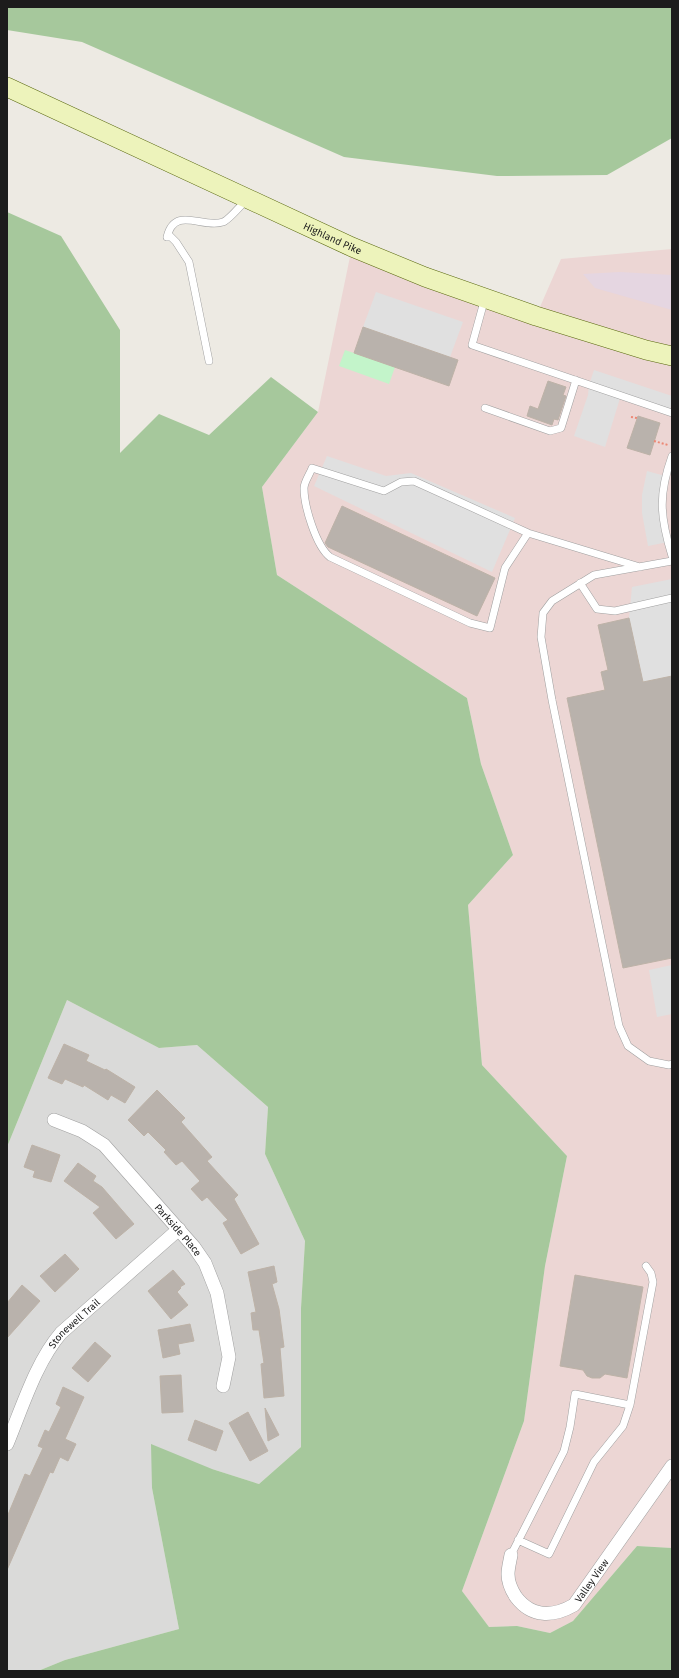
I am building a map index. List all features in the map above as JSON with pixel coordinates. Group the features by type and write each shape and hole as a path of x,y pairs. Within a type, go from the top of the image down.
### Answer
{"main road":[{"name":"Highland Pike","path":"7,87 352,247 425,277 639,348 672,356"}],"street":[{"name":"Parkside Place","path":"54,1120 82,1131 104,1145 179,1229 205,1263 217,1293 229,1357 223,1386"},
{"name":"Stonewell Trail","path":"7,1444 43,1359 53,1343 61,1333 179,1229"},
{"name":"Valley View","path":"511,1555 508,1575 512,1591 524,1606 542,1614 561,1612 568,1609 574,1605 672,1466"}],"lane":[{"path":"209,360 189,262 176,242 167,236 170,228 177,221 187,220 212,224 224,222 247,199"},
{"path":"485,298 472,345 672,413"},
{"path":"485,408 550,431 561,428 576,380"},
{"path":"672,456 664,480 661,497 665,534 672,556"},
{"path":"528,533 505,568 490,628 470,623 330,557 324,552 319,544 306,507 304,487 312,468 384,491 402,482 414,480 528,533 640,567"},
{"path":"672,560 594,575 552,601 543,613 541,637 552,700 619,1026 628,1046 649,1061 669,1065 672,1064"},
{"path":"580,584 597,609 615,611 672,598"},
{"path":"518,1540 549,1554 594,1462 623,1426 630,1405 653,1282 651,1272 646,1266"},
{"path":"511,1555 564,1450 570,1427 575,1394 630,1405"}],"path":[{"path":"631,416 637,418"},
{"path":"654,441 668,445"}],"shaded area":[{"path":"352,247 536,316 561,259 672,249 672,1548 637,1546 573,1621 550,1633 517,1626 489,1627 462,1591 524,1421 545,1266 567,1156 482,1065 468,905 513,855 481,764 467,698 277,575 262,487 318,412"},
{"path":"620,272 672,275 672,310 595,288 583,274"},
{"path":"376,292 463,322 450,357 363,327"},
{"path":"594,370 672,396 672,403 669,412 621,395 605,447 574,436 588,395 589,385"},
{"path":"327,456 386,476 411,473 515,518 492,572 314,486"},
{"path":"647,471 665,476 668,542 648,546 642,513 642,495"},
{"path":"672,579 672,676 643,682 629,618 632,587"},
{"path":"672,965 672,1014 657,1017 649,970"},
{"path":"67,1000 159,1048 197,1045 268,1107 265,1154 305,1241 301,1308 301,1447 259,1484 212,1469 152,1488 179,1629 65,1660 38,1671 7,1671 7,1147"}],"green space":[{"path":"7,7 672,7 672,138 607,175 497,176 344,157 82,42 7,30"},
{"path":"7,212 61,236 120,330 120,453 159,414 209,435 271,377 318,412 262,487 277,575 467,698 481,764 513,855 468,905 482,1065 567,1156 545,1266 524,1421 462,1591 489,1627 517,1626 550,1633 573,1621 637,1546 672,1548 672,1671 38,1671 65,1660 179,1629 152,1488 151,1444 212,1469 259,1484 301,1447 301,1308 305,1241 265,1154 268,1107 197,1045 159,1048 67,1000 7,1147"},
{"path":"345,350 395,367 389,384 339,366"}],"building":[{"path":"363,327 458,360 449,386 354,353"},
{"path":"548,381 566,387 563,395 566,396 558,420 554,419 552,425 527,416 530,406 538,409"},
{"path":"638,416 660,423 650,455 627,448"},
{"path":"342,506 495,578 477,616 328,547 325,543"},
{"path":"629,618 643,682 672,676 672,958 623,968 567,698 605,690 601,672 608,670 598,625"},
{"path":"64,1044 89,1055 86,1061 105,1070 106,1069 135,1087 125,1103 111,1095 108,1100 84,1085 83,1087 65,1079 62,1084 48,1078"},
{"path":"157,1090 185,1118 181,1122 212,1157 207,1161 238,1195 234,1199 259,1244 241,1254 223,1223 228,1220 207,1197 202,1201 191,1189 200,1181 182,1161 176,1165 164,1152 166,1150 148,1132 144,1136 128,1120"},
{"path":"32,1145 60,1155 51,1182 33,1177 35,1171 24,1167"},
{"path":"78,1163 96,1176 93,1181 102,1187 134,1224 116,1239 93,1213 100,1207 64,1181"},
{"path":"65,1254 79,1269 55,1292 40,1276"},
{"path":"274,1266 277,1282 272,1284 279,1309 284,1347 280,1348 284,1396 264,1398 261,1364 264,1363 259,1330 253,1330 251,1313 256,1312 248,1272"},
{"path":"173,1270 185,1284 180,1287 181,1288 177,1292 188,1305 171,1319 148,1291"},
{"path":"575,1275 643,1287 627,1378 605,1374 600,1378 592,1378 587,1376 583,1370 560,1366"},
{"path":"22,1285 40,1301 7,1338 7,1303"},
{"path":"190,1324 194,1341 178,1344 180,1354 163,1358 158,1330"},
{"path":"95,1342 111,1356 88,1382 72,1368"},
{"path":"181,1375 183,1412 162,1413 160,1376"},
{"path":"63,1387 84,1397 65,1439 76,1444 68,1461 60,1457 53,1473 50,1472 7,1570 7,1517 25,1474 30,1476 43,1448 38,1446 45,1430 49,1432 61,1407 56,1404"},
{"path":"265,1408 279,1435 268,1441"},
{"path":"248,1412 268,1451 250,1461 229,1423"},
{"path":"195,1420 223,1431 216,1451 188,1440"}]}
